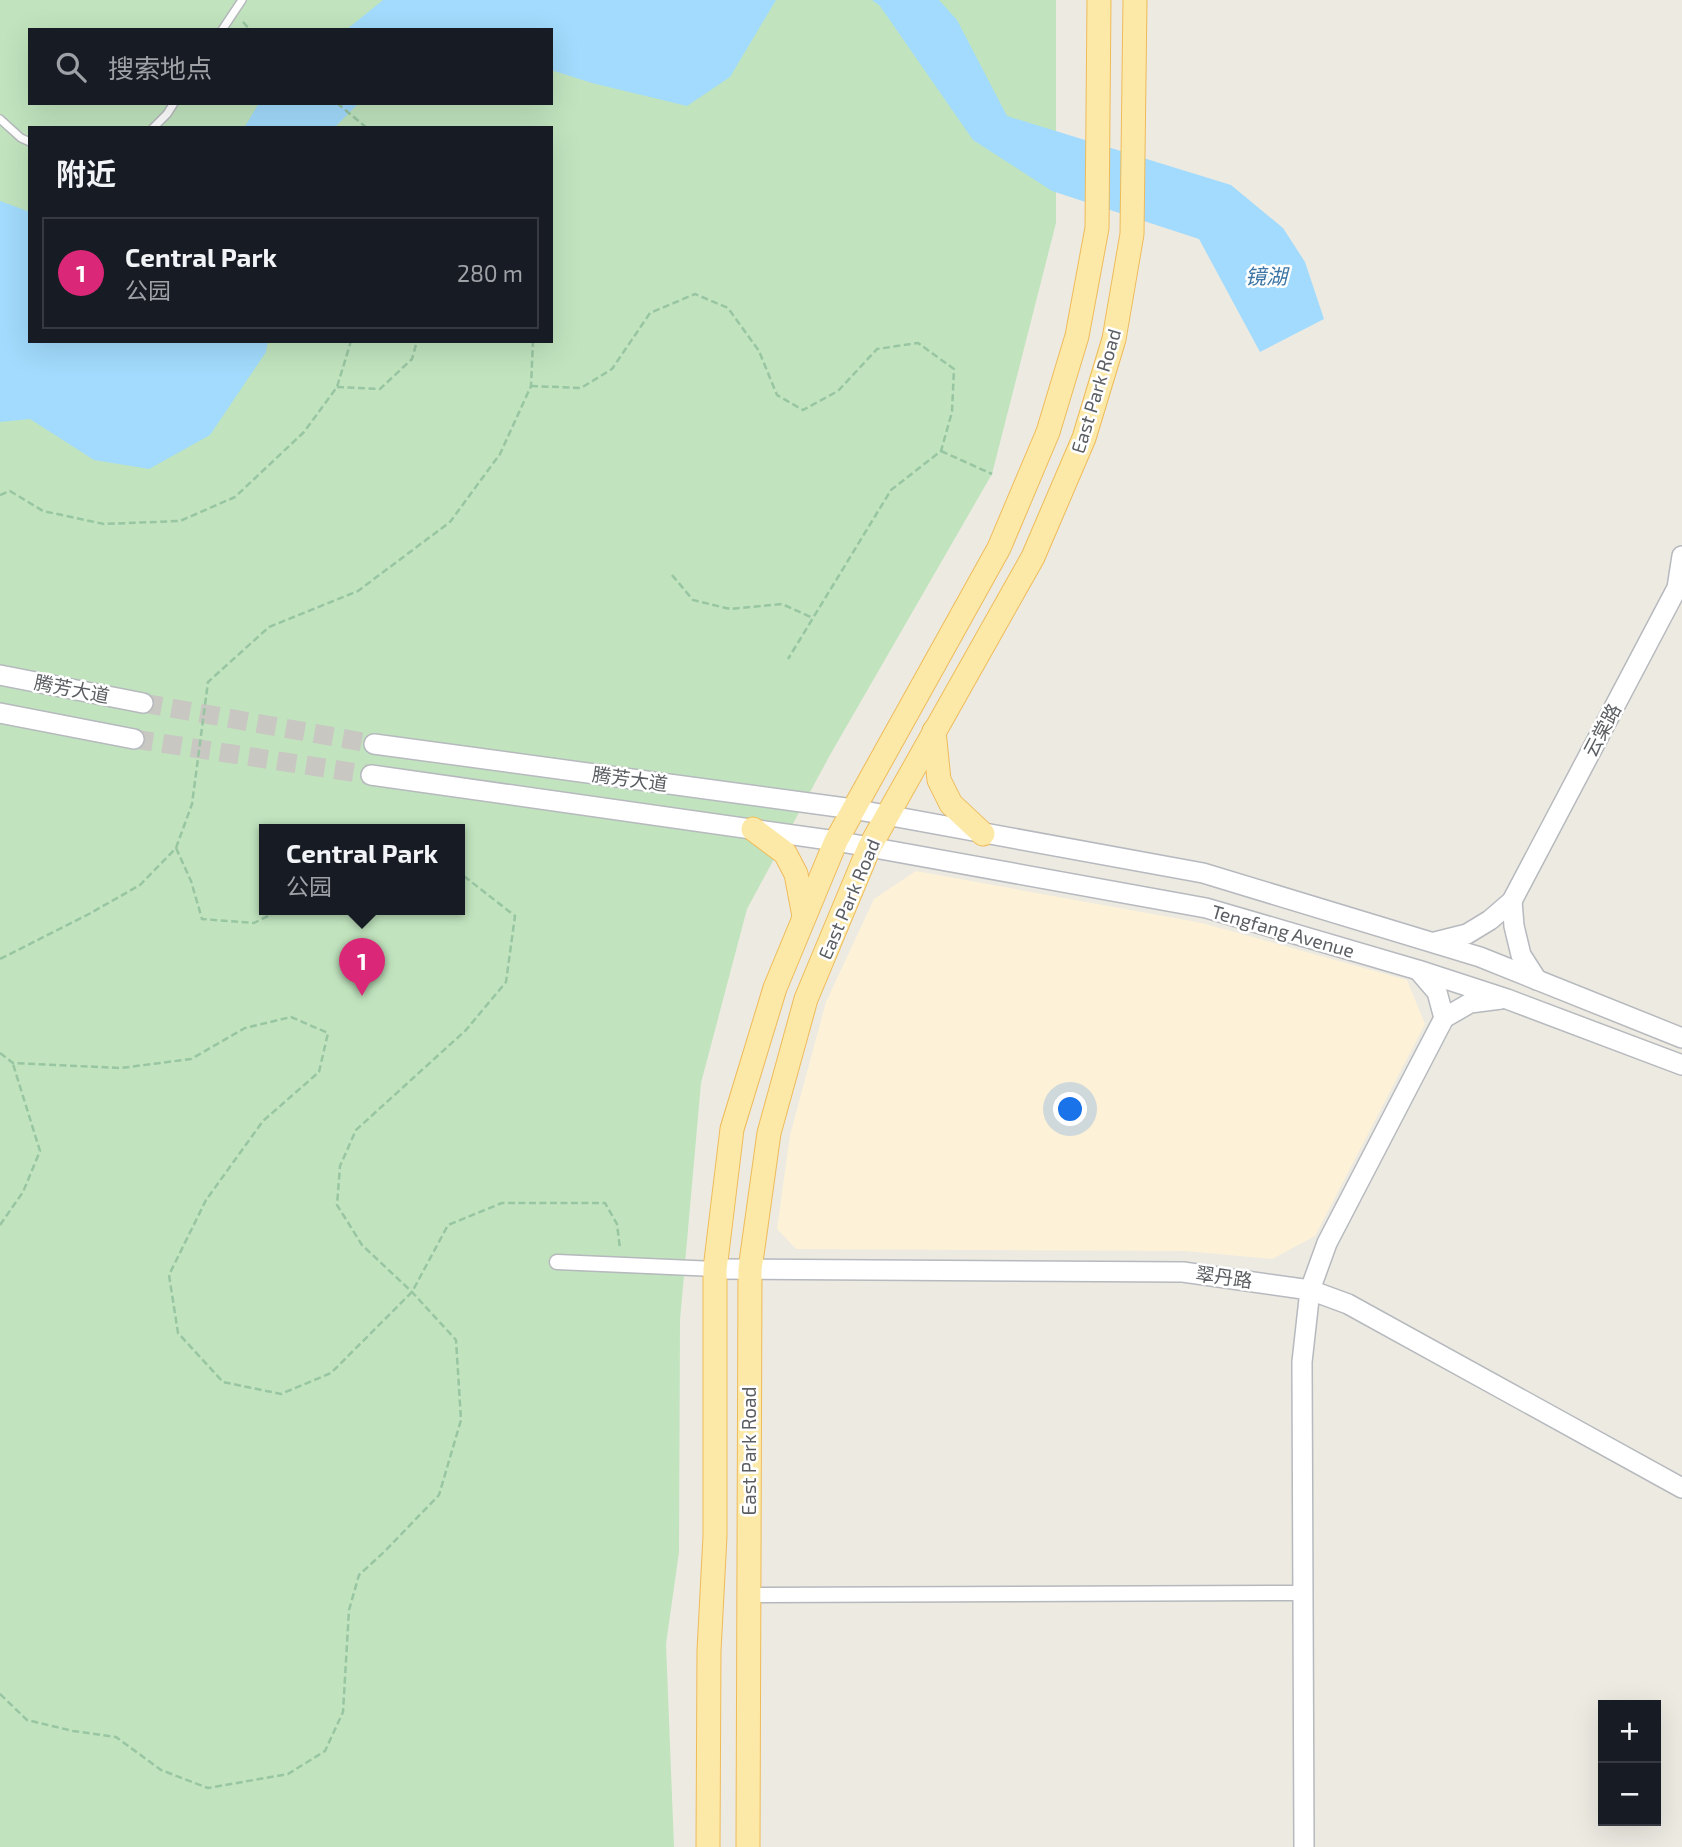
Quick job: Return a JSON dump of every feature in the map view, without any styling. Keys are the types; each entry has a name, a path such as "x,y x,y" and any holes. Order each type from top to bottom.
{"main road":[{"name":"East Park Road","path":"708,1847 709,1651 715,1536 715,1269 732,1129 775,988 835,841 999,548 1048,432 1077,336 1097,228 1099,0"},
{"name":"East Park Road","path":"750,1841 750,1269 769,1133 806,999 869,848 1033,557 1084,438 1114,339 1132,233 1135,0"},
{"name":"云棠路","path":"1512,901 1679,589 1682,556"},
{"name":"腾芳大道","path":"0,675 143,703"},
{"name":"腾芳大道","path":"0,713 134,739"},
{"path":"934,731 939,780 951,804 982,834"},
{"name":"腾芳大道","path":"373,744 853,809 886,816"},
{"name":"腾芳大道","path":"371,775 869,848"},
{"name":"Tengfang Avenue","path":"886,816 1203,873 1480,957 1682,1038"},
{"path":"753,829 785,853 796,874 804,916"},
{"name":"Tengfang Avenue","path":"869,848 1206,908 1507,999 1682,1065"},
{"path":"1434,943 1468,934 1512,901"},
{"path":"1512,901 1514,926 1521,955 1537,980"},
{"path":"1418,970 1437,992 1444,1018"},
{"path":"1304,1847 1303,1362 1310,1290 1327,1243 1444,1018 1470,1003 1507,999"},
{"name":"翠丹路","path":"715,1269 1183,1272 1310,1290 1348,1304 1682,1488"},
{"path":"699,1847 708,1819"}],"street":[{"path":"557,1262 715,1269"},
{"path":"748,1595 1303,1593"}],"lane":[{"path":"223,28 242,0"},
{"path":"155,126 173,105"},
{"path":"0,119 28,141"}],"path":[{"path":"339,105 365,126"},
{"path":"531,386 581,388 612,369 650,313 695,294 728,308 759,351 777,396 803,410 838,391 877,349 918,343 954,369 952,412 941,451 891,489 788,659"},
{"path":"0,495 10,491 43,511 104,524 180,522 235,497 304,432 337,387 350,343"},
{"path":"337,387 380,389 412,359 416,343"},
{"path":"0,958 141,885 176,848 192,804 208,682 269,627 358,591 450,522 500,454 531,386 533,343"},
{"path":"941,451 992,474"},
{"path":"672,575 694,600 730,609 782,604 813,618"},
{"path":"176,848 191,881 202,919 254,923 270,915"},
{"path":"0,1694 27,1720 73,1731 116,1737 161,1770 208,1788 288,1774 325,1751 344,1712 349,1610 359,1574 439,1495 461,1420 456,1340 412,1292 362,1245 337,1205 341,1166 356,1130 466,1030 506,982 515,916 465,877"},
{"path":"0,1053 13,1063 121,1068 191,1059 245,1028 291,1017 328,1033 319,1072 263,1121 206,1200 169,1275 178,1333 223,1382 281,1394 331,1373 412,1292 447,1225 502,1203 605,1203 617,1224 620,1250"},
{"path":"0,1225 23,1192 40,1151 13,1063"}],"shaded area":[{"path":"916,871 1202,923 1407,980 1425,1024 1315,1236 1272,1259 1185,1251 796,1249 777,1229 790,1135 826,1002 874,899"}],"green space":[{"path":"0,0 1056,0 1056,223 992,474 830,755 747,909 701,1083 680,1320 679,1552 666,1644 674,1847 0,1847"}],"water":[{"path":"383,0 776,0 730,77 687,106 553,71 553,28 348,28"},
{"name":"镜湖","path":"872,0 939,0 957,20 1007,116 1231,185 1283,228 1305,262 1324,319 1260,352 1199,239 1052,191 973,140 880,6"},
{"path":"258,105 357,105 336,126 245,126"},
{"path":"0,201 28,211 28,343 268,343 266,352 210,435 149,469 94,460 30,419 0,422"}],"tunnel":[{"path":"143,703 374,744"},
{"path":"134,739 371,775"}],"place":[{"name":"Central Park","path":"362,996"}]}
